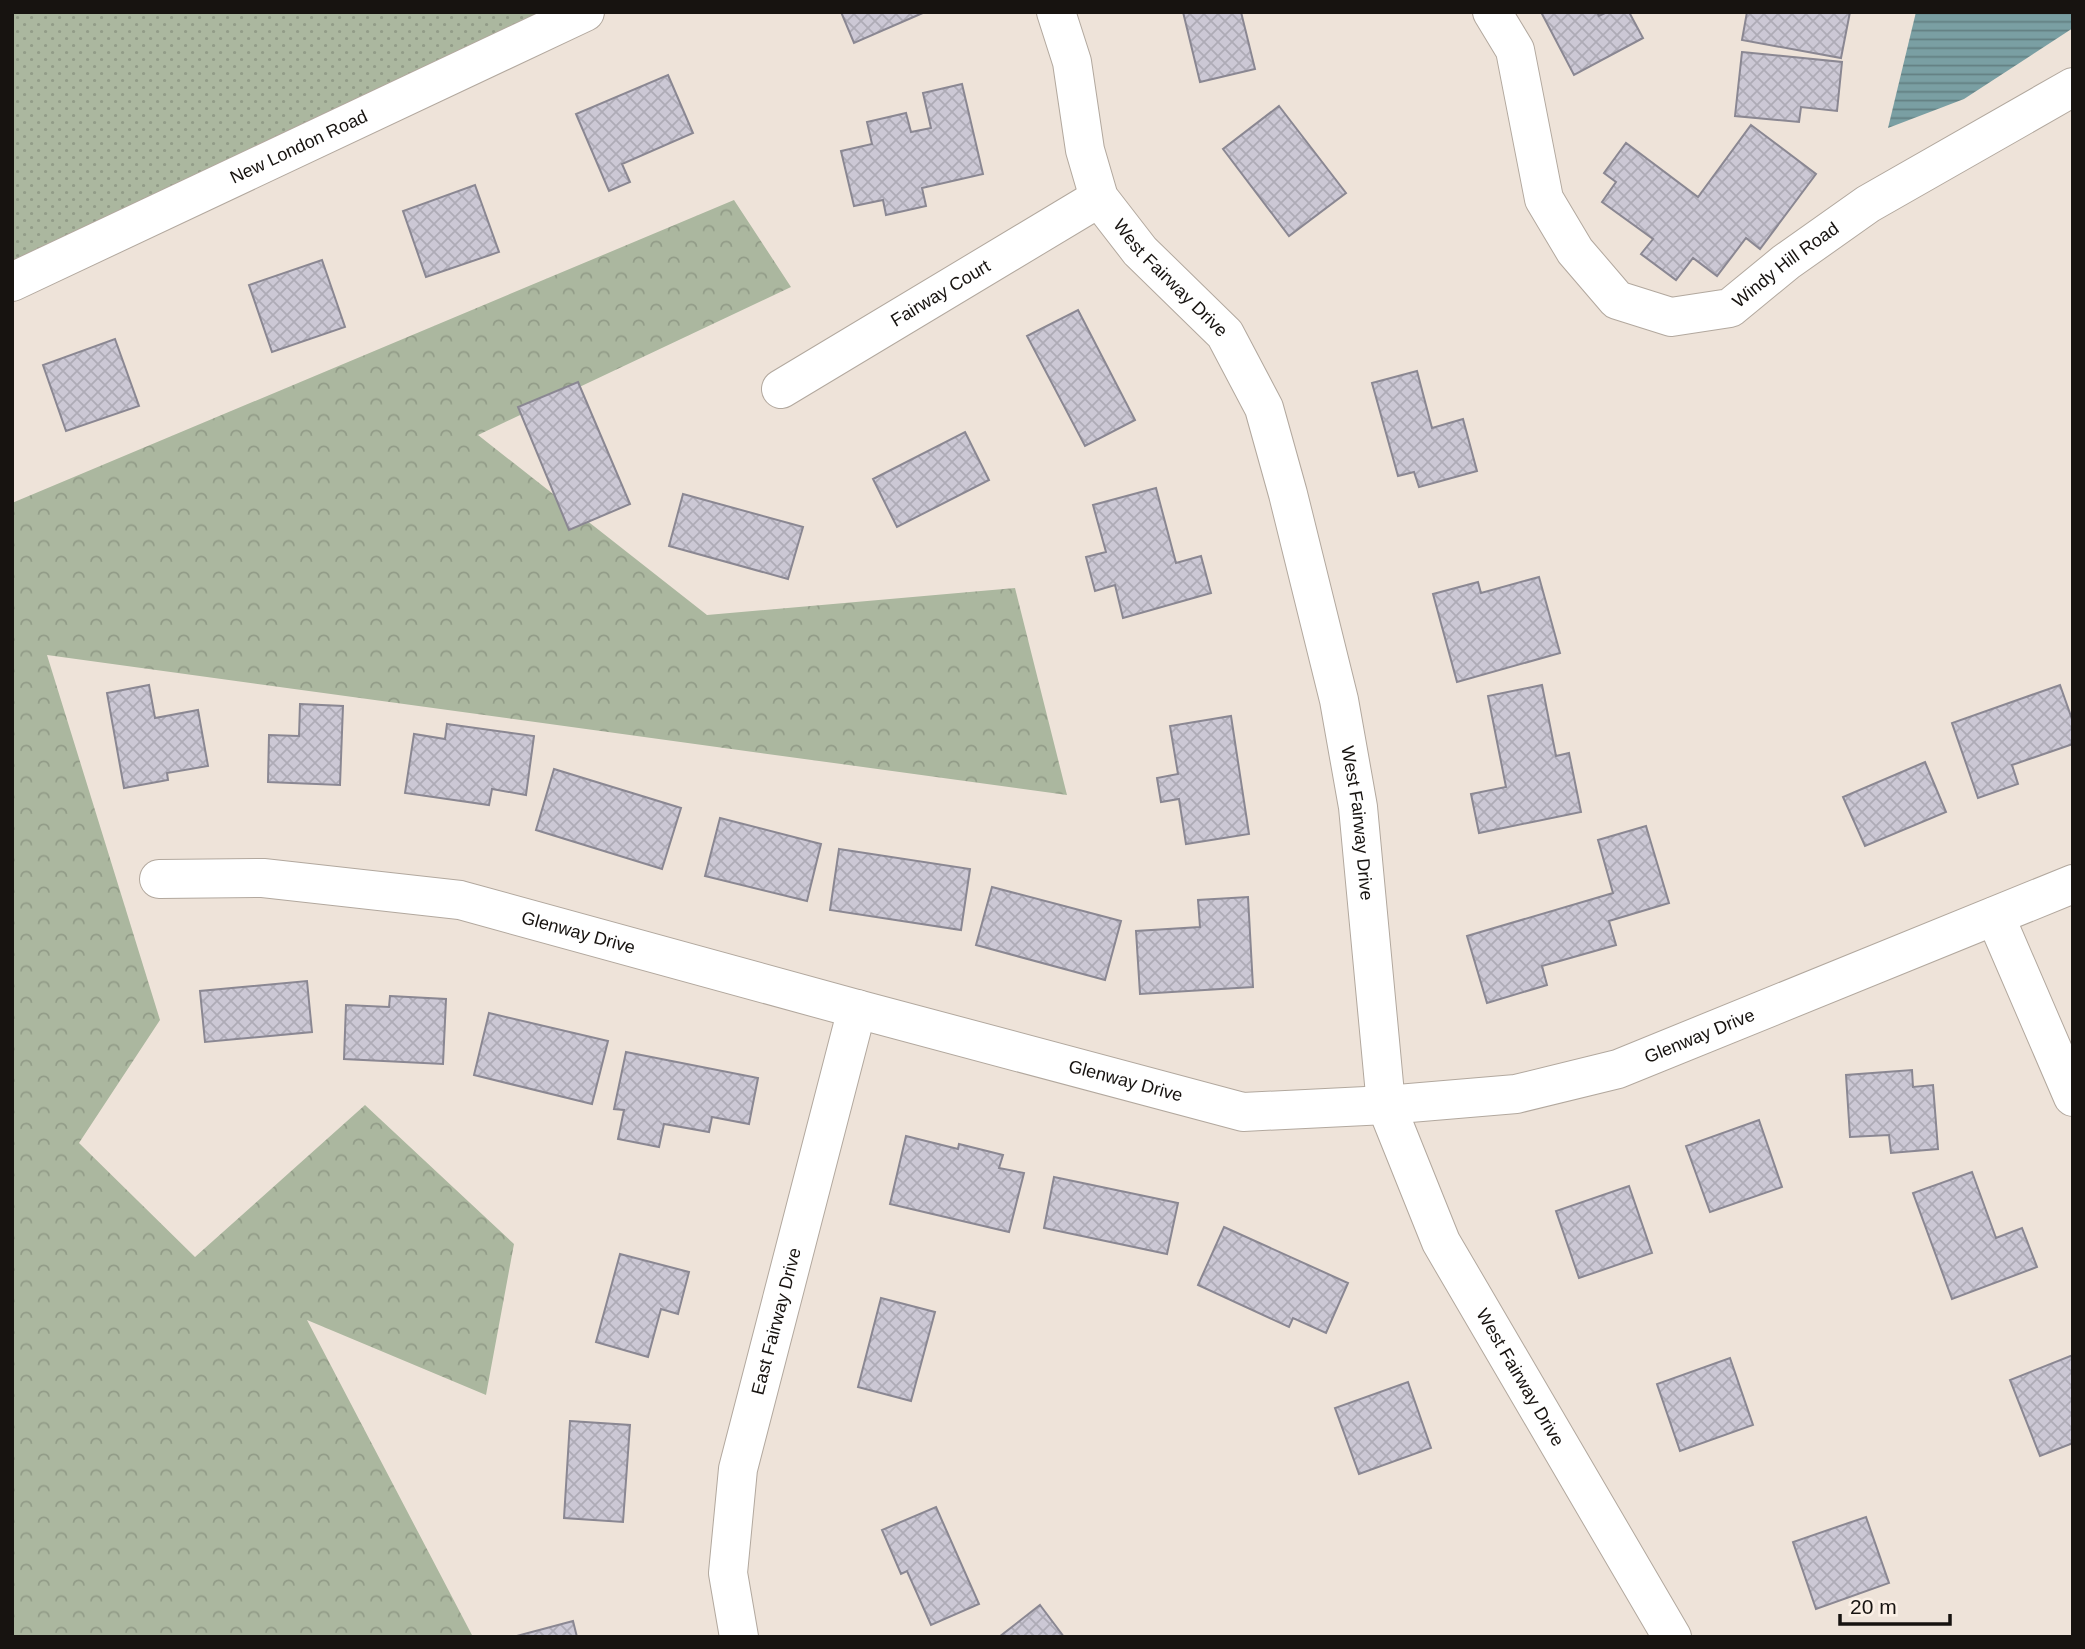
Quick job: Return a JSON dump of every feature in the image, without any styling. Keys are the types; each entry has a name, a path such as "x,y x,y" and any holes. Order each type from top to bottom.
{"street":[{"name":"New London Road","path":"12,282 585,12"},
{"name":"West Fairway Drive","path":"1056,12 1072,62 1085,150 1099,198 1140,251 1225,334 1264,408 1339,700 1349,754 1358,807 1386,1105 1441,1242 1672,1637"},
{"name":"Windy Hill Road","path":"1492,12 1515,50 1544,199 1575,251 1617,300 1671,317 1730,308 1786,262 1868,204 2073,87"},
{"name":"Fairway Court","path":"781,389 1099,198"},
{"name":"Glenway Drive","path":"159,879 263,878 460,900 1243,1112 1386,1105 1516,1094 1618,1069 2073,884"},
{"path":"1995,916 2073,1097"},
{"name":"East Fairway Drive","path":"739,1637 729,1573 738,1469 857,1009"}],"green space":[{"path":"12,12 585,12 12,282"},
{"path":"734,200 791,287 478,435 707,615 1015,588 1067,795 47,655 160,1020 79,1143 195,1257 365,1105 514,1244 486,1395 307,1320 473,1637 12,1637 12,503"}],"water":[{"path":"1916,12 2073,12 2073,28 1964,99 1888,128"}],"building":[{"path":"841,12 925,12 854,43"},
{"path":"1183,12 1241,12 1255,69 1200,82"},
{"path":"1541,12 1597,12 1599,16 1607,12 1629,12 1643,38 1574,75"},
{"path":"1747,12 1850,12 1841,58 1742,40"},
{"path":"1742,52 1842,62 1837,111 1801,107 1799,122 1735,116"},
{"path":"668,75 693,133 622,164 630,182 609,191 576,114"},
{"path":"962,84 983,174 922,188 926,206 886,215 883,200 854,206 841,151 872,144 867,122 906,113 911,132 931,128 923,93"},
{"path":"1279,106 1346,193 1289,236 1223,149"},
{"path":"1751,125 1816,174 1760,249 1746,238 1717,276 1693,258 1676,280 1641,254 1653,239 1602,202 1616,182 1604,173 1626,143 1698,197"},
{"path":"475,185 499,252 426,277 403,211"},
{"path":"322,260 345,327 272,352 249,285"},
{"path":"1078,310 1135,420 1085,446 1027,336"},
{"path":"115,339 139,406 66,431 43,365"},
{"path":"1417,371 1432,428 1463,419 1477,471 1419,487 1414,472 1398,476 1372,383"},
{"path":"578,382 630,504 569,530 518,407"},
{"path":"965,432 989,480 897,527 873,479"},
{"path":"1156,488 1176,563 1201,556 1211,593 1123,618 1115,585 1095,591 1086,557 1106,552 1093,505"},
{"path":"683,494 803,527 788,579 669,546"},
{"path":"1539,577 1560,653 1457,682 1433,594 1478,582 1481,593"},
{"path":"149,685 155,718 198,710 208,766 167,773 168,780 124,788 107,693"},
{"path":"1542,685 1556,756 1569,753 1581,812 1479,833 1471,794 1506,787 1488,696"},
{"path":"2060,685 2073,722 2073,744 2012,765 2018,784 1978,798 1952,723"},
{"path":"300,704 343,706 340,785 268,782 269,735 299,736"},
{"path":"1231,716 1249,834 1186,844 1179,799 1161,802 1157,778 1178,774 1170,726"},
{"path":"447,724 534,736 526,795 492,789 489,805 405,793 414,734 445,739"},
{"path":"1925,762 1946,812 1865,846 1843,797"},
{"path":"554,769 681,808 662,869 536,830"},
{"path":"720,818 821,844 807,901 705,876"},
{"path":"1646,826 1669,903 1609,921 1616,945 1542,966 1547,985 1487,1003 1467,936 1613,893 1598,840"},
{"path":"839,849 970,869 961,930 830,910"},
{"path":"992,887 1121,921 1105,980 976,945"},
{"path":"1248,897 1253,987 1140,994 1136,931 1200,927 1198,900"},
{"path":"307,981 312,1032 205,1042 200,991"},
{"path":"390,996 446,999 443,1064 344,1059 346,1005 389,1007"},
{"path":"489,1013 608,1041 592,1104 474,1075"},
{"path":"626,1052 758,1078 749,1124 712,1117 709,1132 664,1124 659,1147 618,1139 624,1110 614,1109"},
{"path":"1912,1070 1913,1087 1933,1085 1938,1149 1891,1153 1889,1135 1850,1137 1846,1075"},
{"path":"1759,1120 1782,1187 1710,1212 1686,1146"},
{"path":"906,1136 958,1149 959,1144 1003,1155 999,1168 1024,1173 1009,1232 890,1204"},
{"path":"1972,1172 1996,1238 2022,1228 2037,1267 1952,1299 1913,1193"},
{"path":"1054,1177 1178,1203 1167,1254 1044,1228"},
{"path":"1629,1186 1652,1253 1579,1278 1556,1211"},
{"path":"1224,1227 1348,1283 1326,1333 1293,1318 1289,1327 1198,1285"},
{"path":"620,1254 689,1272 678,1314 661,1309 648,1357 596,1342"},
{"path":"881,1298 935,1312 911,1401 858,1387"},
{"path":"2073,1355 2073,1443 2040,1456 2010,1380"},
{"path":"1730,1358 1753,1425 1680,1451 1657,1384"},
{"path":"1408,1382 1431,1448 1359,1474 1335,1408"},
{"path":"570,1421 630,1425 623,1522 564,1518"},
{"path":"936,1507 979,1604 931,1625 907,1571 901,1574 882,1530"},
{"path":"1866,1517 1889,1583 1816,1609 1793,1542"},
{"path":"1040,1605 1064,1637 999,1637"},
{"path":"573,1621 577,1637 513,1637"}]}
